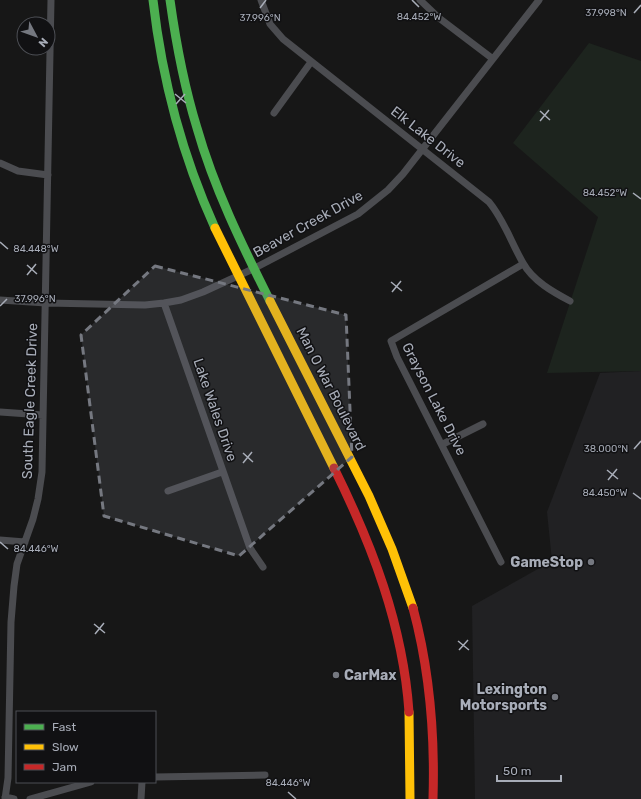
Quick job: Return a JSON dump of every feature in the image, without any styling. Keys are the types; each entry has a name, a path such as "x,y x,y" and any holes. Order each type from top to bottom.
{"main road":[{"path":"153,0 158,37 169,90 186,152 210,217 346,492 376,560 400,646 408,699 411,740 410,799"},
{"name":"Man O War Boulevard","path":"170,0 183,74 197,129 210,170 254,268 371,498 396,554 420,634 429,682 433,727 433,799"}],"street":[{"name":"South Eagle Creek Drive","path":"5,798 8,778 11,625 14,586 17,564 33,520 40,491 46,303 51,0"},
{"name":"Elk Lake Drive","path":"261,0 270,24 277,32 311,62 489,202 503,221 523,264 543,284 570,301"},
{"path":"420,0 439,18 493,59"},
{"name":"Beaver Creek Drive","path":"0,300 46,303 164,303 194,295 239,276 364,210 388,190 539,0"},
{"path":"274,113 311,62"},
{"path":"0,163 18,171 48,176"},
{"name":"Grayson Lake Drive","path":"501,562 397,357 391,340 523,264"},
{"name":"Lake Wales Drive","path":"164,303 222,472 250,548 263,567"},
{"path":"0,412 43,415"},
{"path":"442,444 483,424"},
{"path":"168,491 222,472"},
{"path":"0,540 25,542"},
{"path":"156,777 264,775"},
{"path":"30,799 87,783"},
{"path":"141,799 142,783"},
{"path":"5,798 14,799"}],"highlighted area":[{"path":"155,266 346,315 352,457 239,556 104,516 81,335"}],"shaded area":[{"path":"589,43 641,61 641,371 547,373 598,217 513,143"},
{"path":"641,371 641,799 475,799 472,606 552,561 547,512 600,373"}],"traffic: fast":[{"path":"153,0 162,59 175,116 183,145 215,228"},
{"path":"170,0 184,80 204,150 229,216 270,301"}],"traffic: slow":[{"path":"215,228 334,468"},
{"path":"270,301 369,496 392,549 413,608"},
{"path":"409,712 410,799"}],"traffic: jam":[{"path":"334,468 361,526 384,586 400,648 406,680 409,712"},
{"path":"413,608 424,655 430,703 433,751 433,799"}],"place":[{"name":"GameStop","path":"591,562"},
{"name":"CarMax","path":"336,675"},
{"name":"Lexington Motorsports","path":"555,697"}]}
